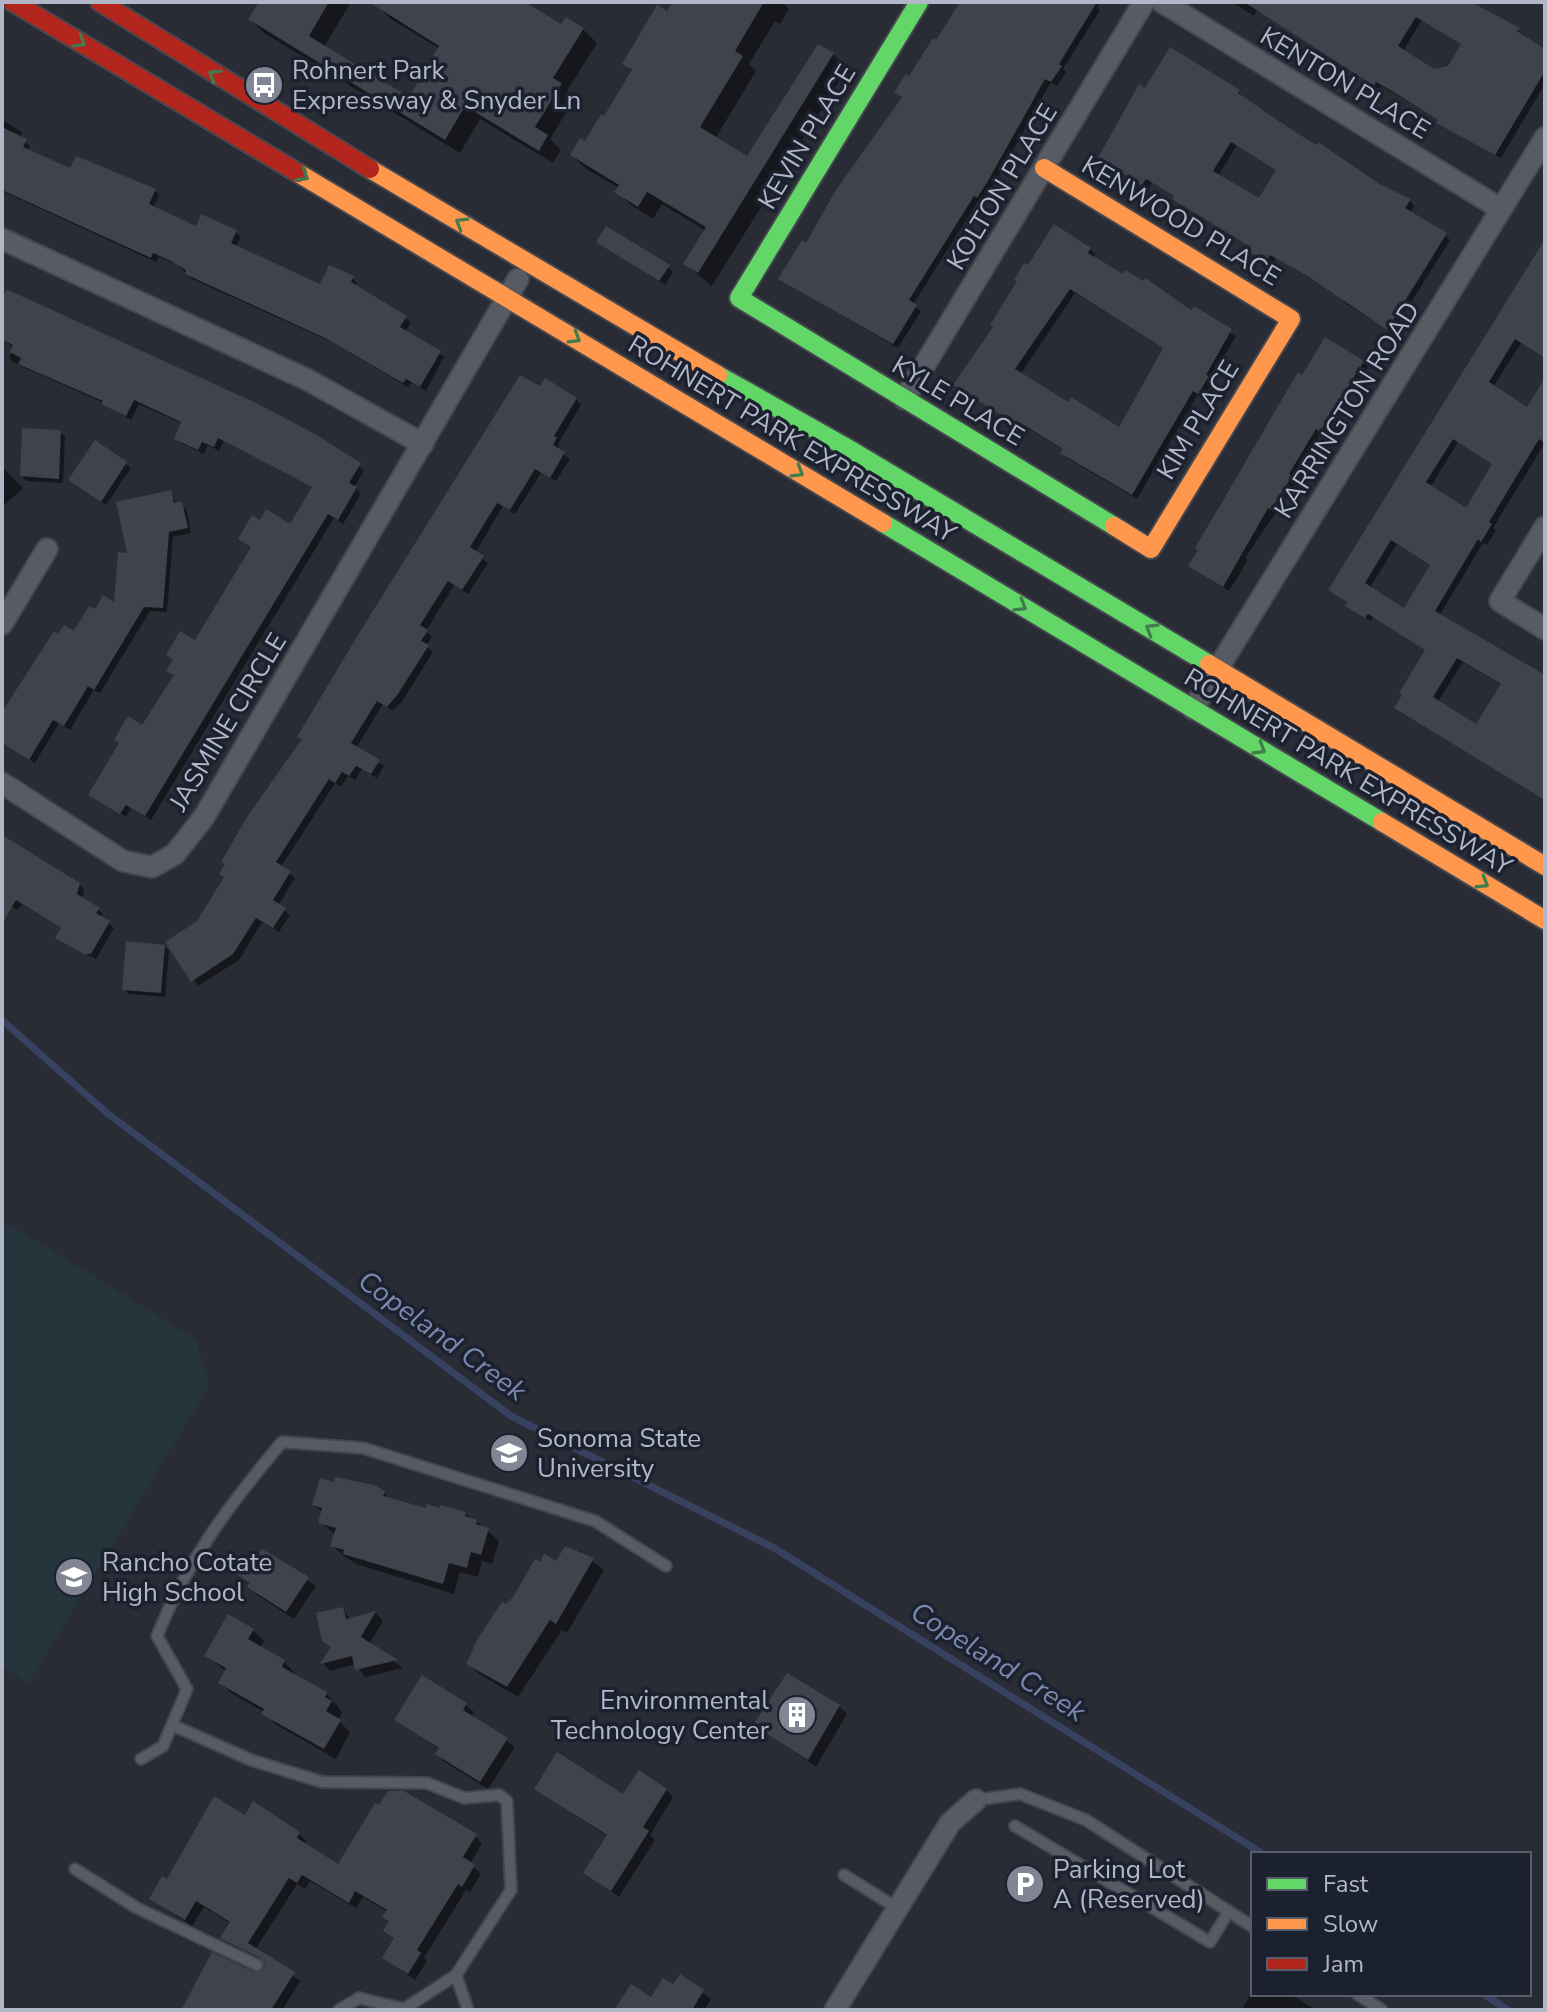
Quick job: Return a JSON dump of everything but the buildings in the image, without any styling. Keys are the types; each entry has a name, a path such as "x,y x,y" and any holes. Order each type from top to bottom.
{"main road":[{"name":"ROHNERT PARK EXPRESSWAY","path":"13,2 1545,920"},
{"name":"ROHNERT PARK EXPRESSWAY","path":"100,2 307,132 1218,669 1545,866"},
{"name":"KEVIN PLACE","path":"739,298 919,2"},
{"name":"KENWOOD PLACE","path":"1044,168 1291,319"},
{"name":"KYLE PLACE","path":"739,298 1151,549"},
{"name":"KIM PLACE","path":"1151,549 1291,319"}],"street":[{"name":"KOLTON PLACE","path":"904,399 1144,2"},
{"name":"KENTON PLACE","path":"1162,2 1501,209"},
{"name":"KARRINGTON ROAD","path":"1193,709 1545,138"},
{"path":"2,239 308,380 423,444"},
{"name":"JASMINE CIRCLE","path":"2,783 123,861 152,867 175,854 204,817 518,279"},
{"path":"1545,527 1500,601 1545,629"},
{"path":"2,624 47,549"},
{"path":"835,2010 950,1823 976,1800"}],"lane":[{"path":"141,1759 163,1746 187,1689 157,1636 175,1590 225,1509 282,1442 363,1448 595,1521 666,1566"},
{"path":"172,1725 251,1760 322,1782 427,1783 464,1798 499,1795 507,1801 511,1890 456,1975 404,2010 359,1998 339,2010"},
{"path":"976,1800 1020,1794 1086,1820 1251,1926"},
{"path":"1015,1826 1210,1942 1229,1911"},
{"path":"75,1869 137,1908 257,1965"},
{"path":"844,1875 897,1908"},
{"path":"456,1975 468,2010"},
{"path":"1360,1996 1382,2010"}],"shaded area":[{"path":"2,1220 196,1339 209,1386 28,1684 2,1666"}],"waterway":[{"name":"Copeland Creek","path":"2,1020 107,1113 511,1416 776,1549 1260,1852"},
{"name":"Copeland Creek","path":"1486,1996 1508,2010"}],"traffic: fast":[{"path":"919,2 739,298 1114,526"},
{"path":"718,375 844,446 1209,664"},
{"path":"883,523 1382,822"}],"traffic: slow":[{"path":"1044,168 1291,319 1151,549 1114,526"},
{"path":"370,169 718,375"},
{"path":"298,173 883,523"},
{"path":"1209,664 1545,866"},
{"path":"1382,822 1545,920"}],"traffic: jam":[{"path":"13,2 298,173"},
{"path":"100,2 370,169"}],"place":[{"name":"Rohnert Park Expressway & Snyder Ln","path":"264,85"},
{"name":"Sonoma State University","path":"509,1453"},
{"name":"Rancho Cotate High School","path":"74,1577"},
{"name":"Environmental Technology Center","path":"797,1715"},
{"name":"Parking Lot A (Reserved)","path":"1025,1884"}]}
